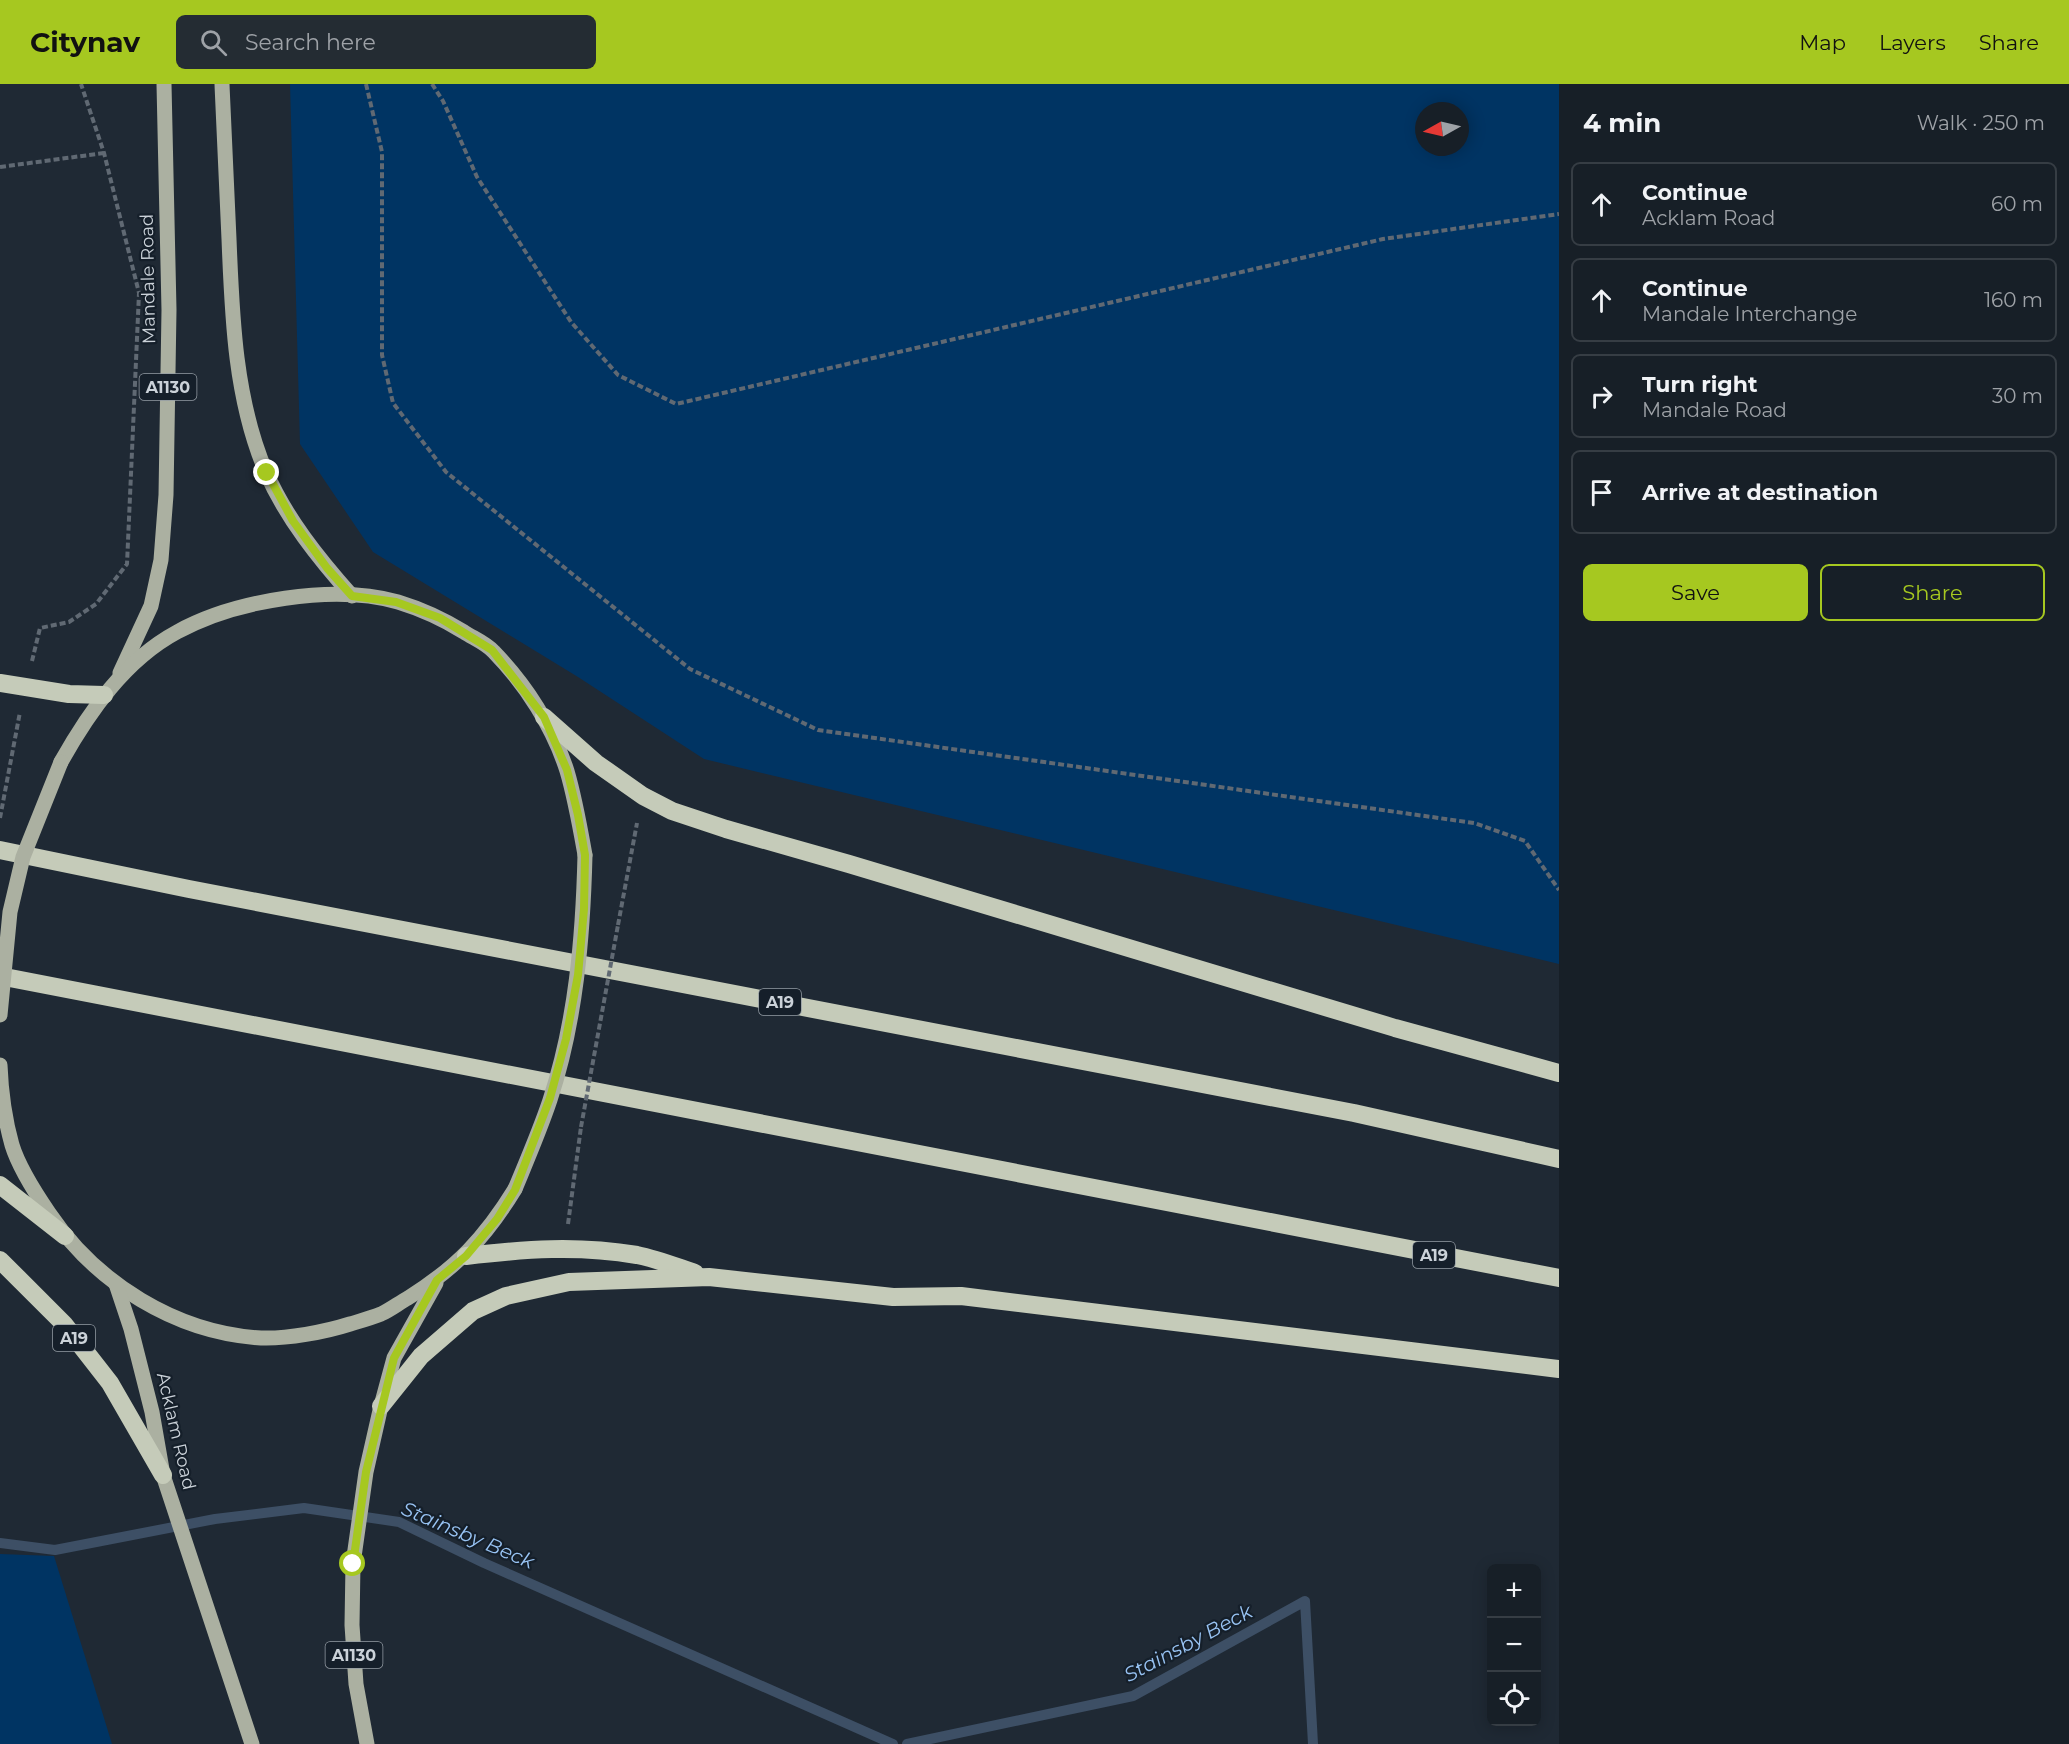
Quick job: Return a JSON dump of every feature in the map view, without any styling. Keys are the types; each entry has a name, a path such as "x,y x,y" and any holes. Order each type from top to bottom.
{"highway":[{"path":"0,683 69,694 110,688"},
{"path":"544,717 596,763 643,796 672,811 1395,1028 1559,1073"},
{"name":"A19","path":"0,850 189,889 1354,1113 1559,1159"},
{"name":"A19","path":"0,976 1559,1278"},
{"path":"0,1185 65,1236"},
{"path":"466,1256 516,1250 564,1248 639,1256 709,1277"},
{"name":"A19","path":"0,1260 64,1324 110,1383 163,1475"},
{"path":"381,1406 421,1356 473,1311 506,1296 569,1282 709,1277 893,1297 961,1296 1559,1369"}],"main road":[{"name":"Mandale Road","path":"110,688 151,606 161,560 166,495 169,310 164,84"},
{"path":"222,84 231,302 238,366 248,421 267,473 293,521 327,568 352,596"},
{"path":"0,1015 10,912 23,857 61,762 78,731 110,688 141,657 176,632 212,616 265,602 314,596 352,596 396,602 440,618 492,650 544,717 567,770 585,855 584,909 578,975 566,1039 550,1098 515,1190 497,1219 466,1256 437,1280 381,1314 326,1331 262,1338 224,1333 168,1316 116,1284 87,1261 65,1236 34,1190 13,1147 0,1081 0,1065"},
{"name":"A1130","path":"367,1744 356,1684 352,1625 353,1564 366,1472 394,1358 437,1280"},
{"name":"Acklam Road","path":"116,1284 131,1329 147,1391 163,1475 252,1744"}],"path":[{"path":"0,818 18,716 27,688 40,628 69,622 96,604 127,564 139,293 104,153 81,84"},
{"path":"366,84 382,152 382,355 393,404 446,472 690,669 818,730 1474,823 1525,841 1559,890"},
{"path":"432,84 443,101 477,177 571,322 618,375 676,404 1383,239 1559,214"},
{"path":"0,167 104,153"},
{"path":"564,1248 581,1127 643,796"}],"shaded area":[{"path":"290,84 1559,84 1559,964 704,759 578,677 373,552 300,444"},
{"path":"0,1554 54,1556 112,1744 0,1744"}],"waterway":[{"name":"Stainsby Beck","path":"0,1543 55,1550 215,1519 304,1508 399,1522 484,1563 893,1744"},
{"name":"Stainsby Beck","path":"907,1744 1133,1696 1305,1601 1313,1744"}],"route":[{"path":"267,473 293,521 327,568 352,596 396,602 440,618 492,650 517,679 544,717 567,770 585,855 584,909 578,975 566,1039 550,1098 515,1190 497,1219 466,1256 437,1280 394,1358 366,1472 353,1564"}]}
